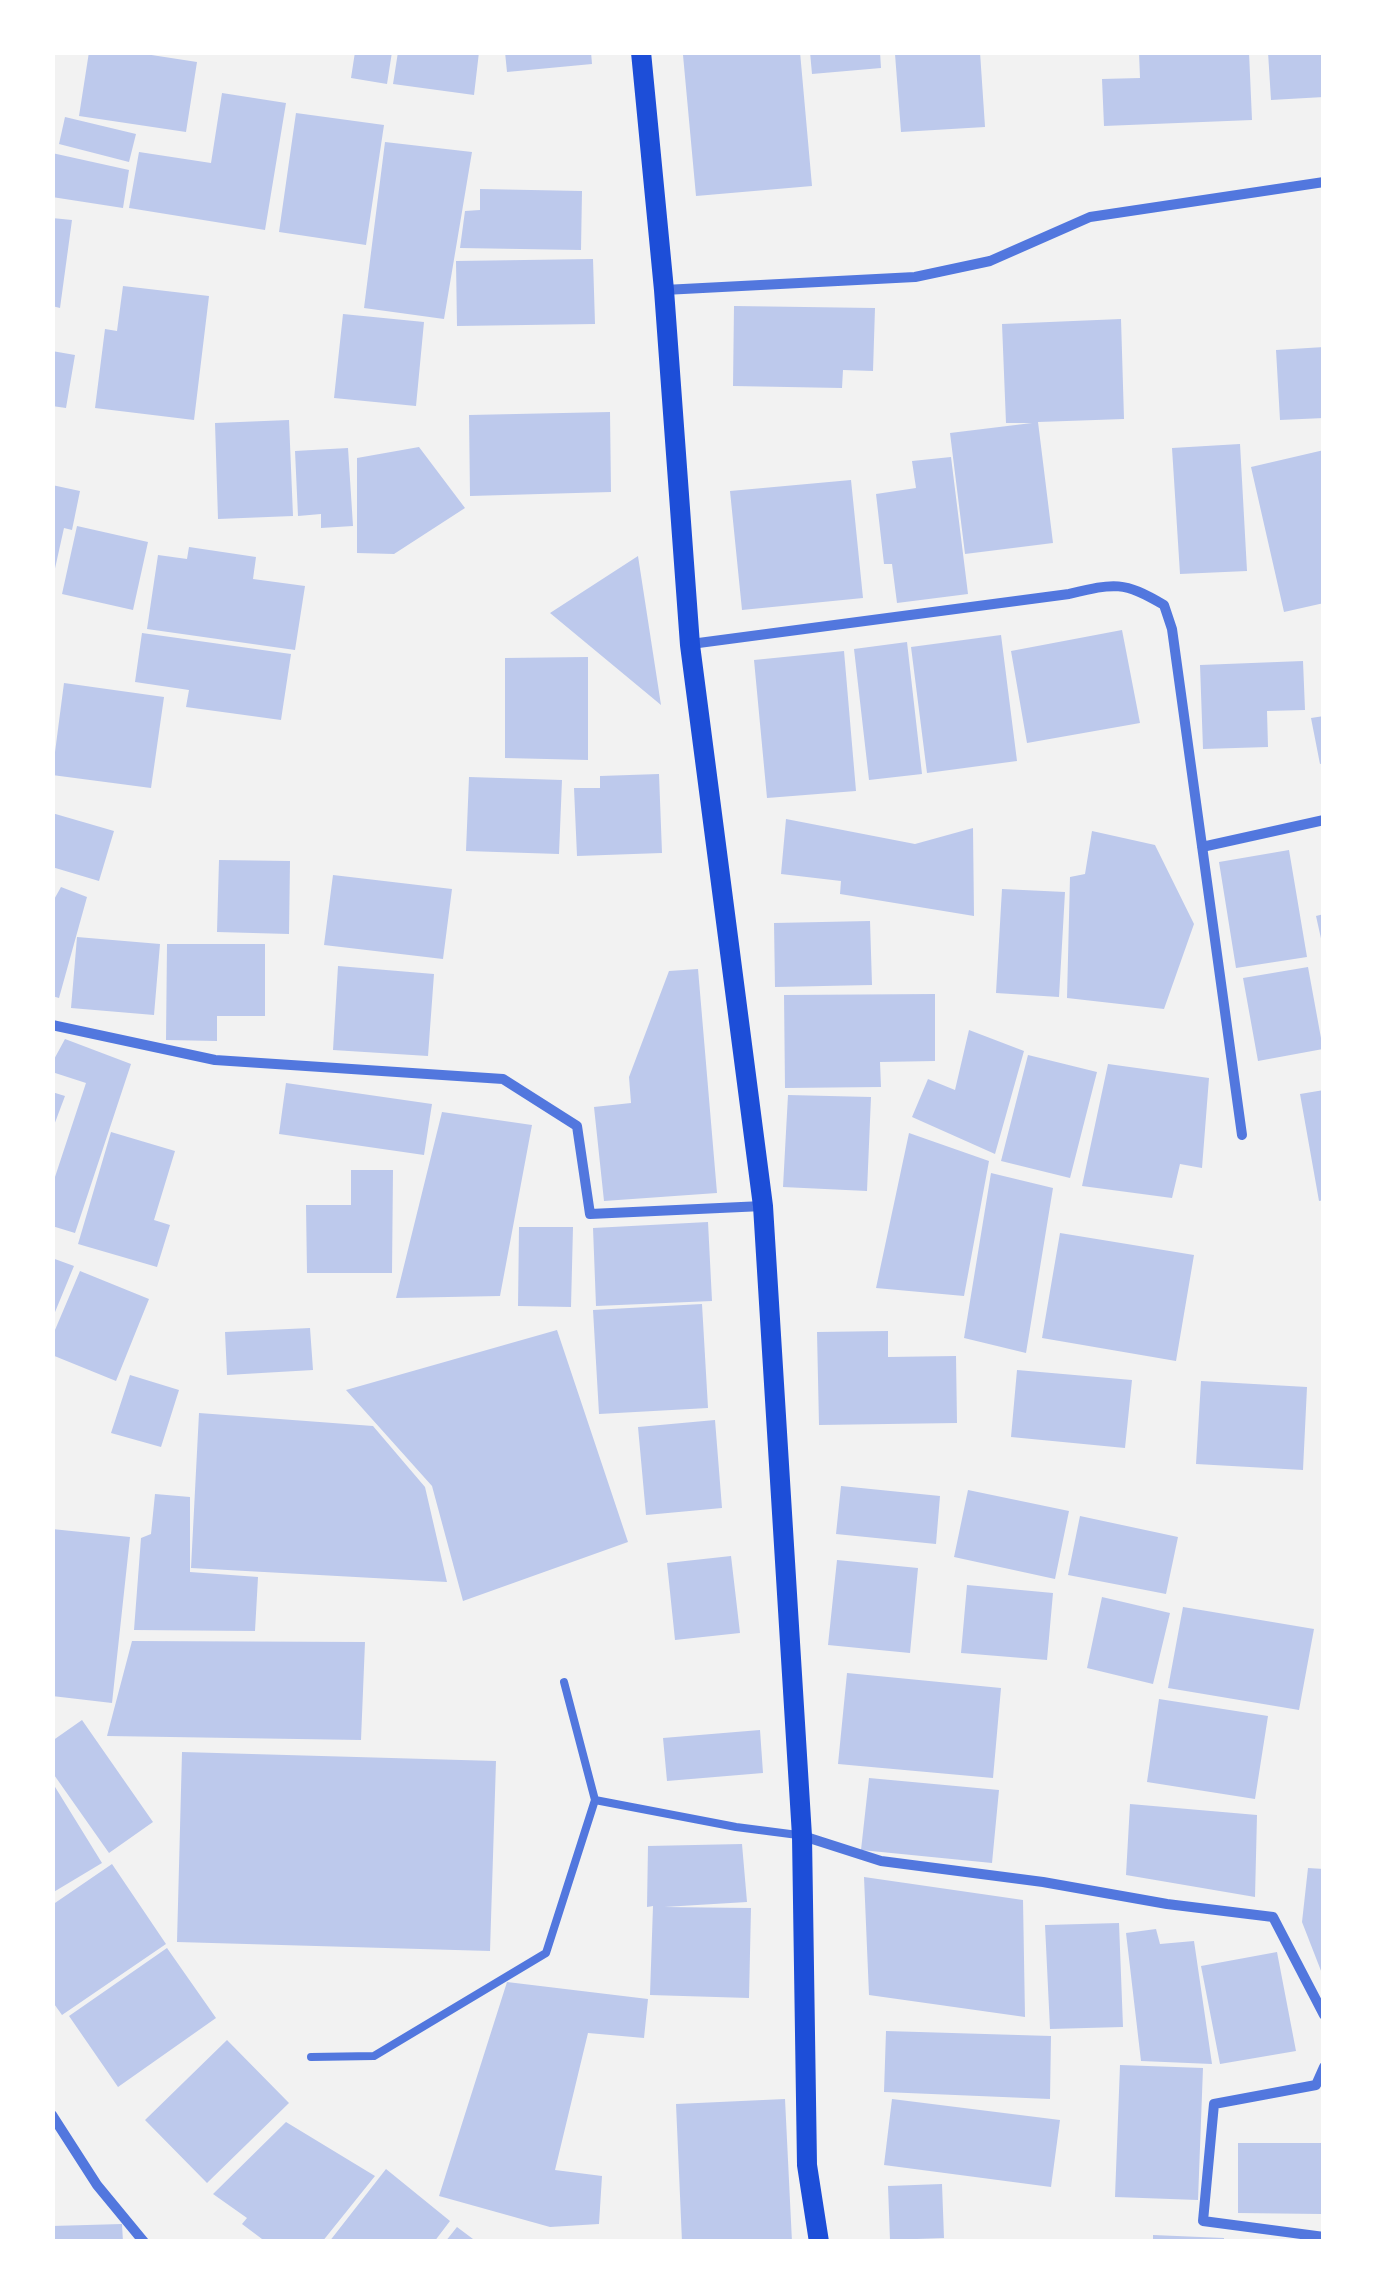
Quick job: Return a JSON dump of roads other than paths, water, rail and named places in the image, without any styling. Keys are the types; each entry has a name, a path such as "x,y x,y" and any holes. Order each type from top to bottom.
{"main road":[{"path":"640,52 664,290 690,645 763,1206 802,1836 807,2164 819,2242"}],"street":[{"path":"664,290 916,277 990,261 1090,218 1324,182"},
{"path":"690,645 1070,594 1114,583 1164,605 1172,629 1242,1135"},
{"path":"1202,847 1324,820"},
{"path":"52,1025 215,1060 504,1078 578,1126 590,1214 763,1206"},
{"path":"802,1836 881,1862 1273,1917 1324,2015"},
{"path":"1324,2067 1316,2085 1214,2104 1204,2221 1324,2238"},
{"path":"52,2115 97,2185 144,2242"}],"lane":[{"path":"311,2057 374,2056 546,1954 595,1800 564,1682"},
{"path":"595,1800 736,1828 802,1836"}]}
